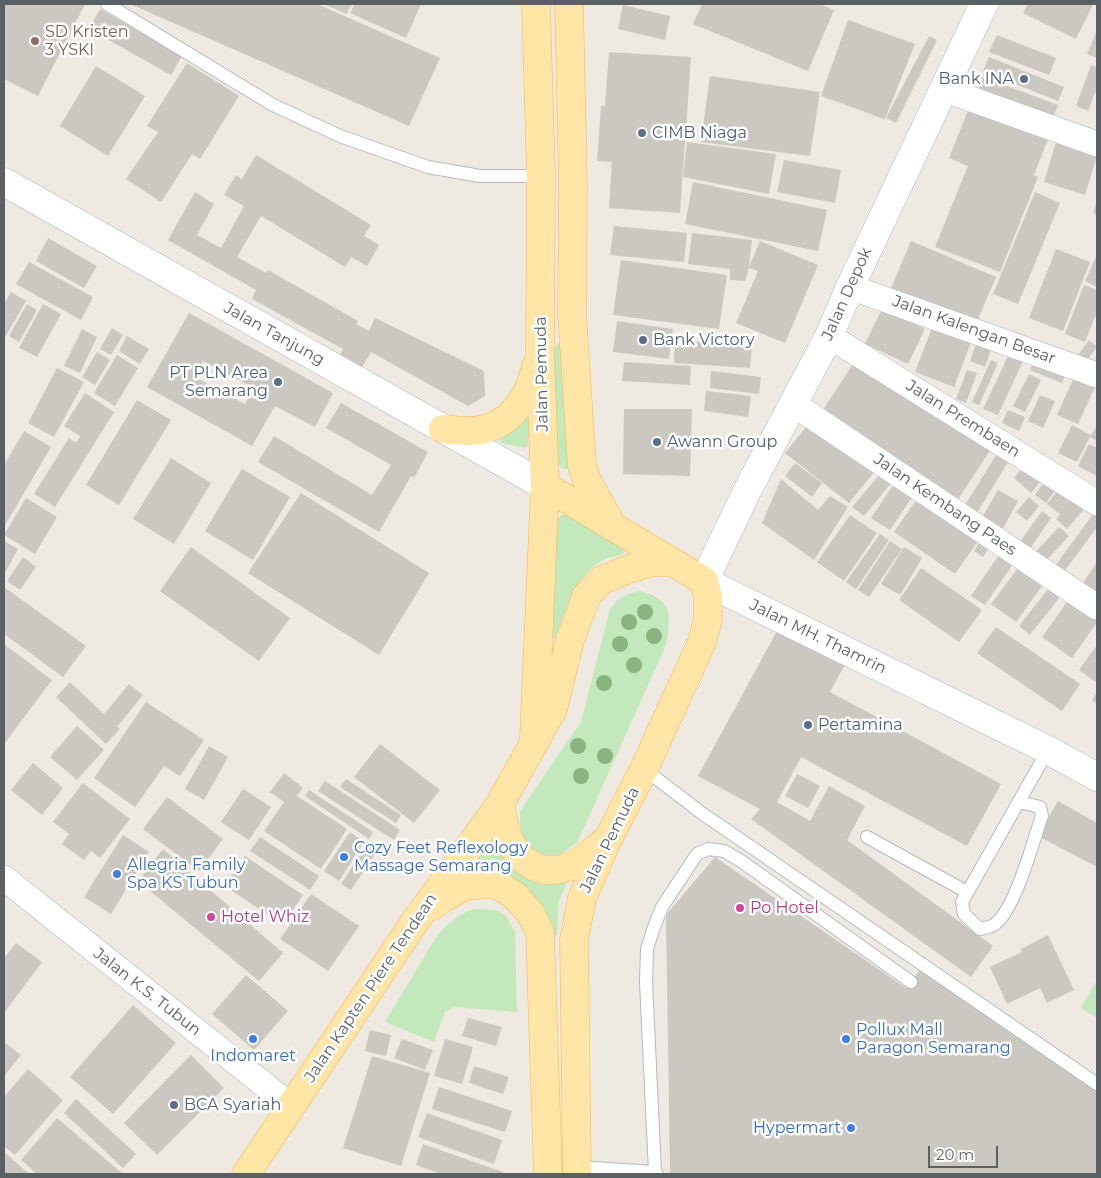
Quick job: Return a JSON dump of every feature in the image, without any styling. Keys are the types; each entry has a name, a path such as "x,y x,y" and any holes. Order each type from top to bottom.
{"main road":[{"name":"Jalan Pemuda","path":"534,744 545,486 540,352 540,176 536,4"},
{"name":"Jalan Pemuda","path":"569,4 573,184 572,315 582,465 596,500 612,526"},
{"name":"Jalan Depok","path":"704,581 747,491 829,336 850,287 984,4"},
{"name":"Jalan Tanjung","path":"4,182 545,486"},
{"path":"443,429 471,431 490,428 510,417 522,401 532,381 540,352"},
{"name":"Jalan MH. Thamrin","path":"545,486 704,581 1096,772"},
{"name":"Jalan Pemuda","path":"500,804 553,709 570,640 587,595 602,580 629,569 653,562 672,562"},
{"name":"Jalan Pemuda","path":"577,1171 574,940 582,898 607,841 644,769 702,642 708,620 708,596 704,581"},
{"path":"500,804 508,836 516,852 526,864 546,871 572,866 607,841"},
{"name":"Jalan Kapten Piere Tendean","path":"246,1174 412,926 500,804"},
{"path":"412,926 440,900 465,886 495,883 515,896 531,914 540,933 548,1174"}],"street":[{"path":"943,89 1097,144"},
{"name":"Jalan Kalengan Besar","path":"850,287 1097,375"},
{"name":"Jalan Prembaen","path":"829,336 1097,503"},
{"name":"Jalan Kembang Paes","path":"792,403 1097,607"},
{"name":"Jalan K.S. Tubun","path":"4,878 291,1106"}],"lane":[{"path":"107,4 273,105 340,136 428,167 480,176 540,176"},
{"path":"1019,802 1040,808 1042,816 1013,898 996,923 987,928 980,929 964,914 962,902 1048,750"},
{"path":"644,769 704,814 1097,1084"},
{"path":"867,837 967,892"},
{"path":"577,1171 656,1173 646,982 647,949 662,907 697,854 708,849 724,852 741,861 911,982"}],"green space":[{"path":"558,343 561,344 571,469 562,468 555,461 554,349"},
{"path":"529,414 528,445 525,448 502,443 498,438"},
{"path":"561,515 568,515 622,547 624,553 601,561 585,576 572,596 556,639 550,639 558,518"},
{"path":"639,591 659,599 668,610 669,625 666,645 577,843 561,854 540,855 528,846 520,833 520,811 581,722 610,609 623,597"},
{"path":"497,831 569,877 559,901 557,934 555,937 550,936 543,907 529,889 520,882 508,876 465,873"},
{"path":"473,909 496,910 506,916 515,932 517,1012 454,1007 445,1012 434,1042 385,1022 435,939 446,926 460,915"},
{"path":"1097,980 1097,1018 1081,1008"}],"building":[{"name":"SD Kristen 3 YSKI","path":"4,4 85,4 38,96 4,79"},
{"path":"130,4 317,4 440,58 409,126"},
{"path":"324,4 351,4 347,14"},
{"path":"355,4 421,4 406,38 350,13"},
{"path":"702,4 819,4 834,10 808,71 693,24"},
{"path":"1028,4 1093,4 1076,39 1023,13"},
{"path":"623,5 670,16 665,40 618,29"},
{"path":"100,9 182,56 171,75 89,29"},
{"path":"848,20 915,44 884,121 884,119 821,96"},
{"path":"1097,30 1097,58 1087,54"},
{"path":"997,35 1056,58 1049,75 989,52"},
{"path":"929,36 937,40 896,123 886,118"},
{"name":"CIMB Niaga","path":"609,52 691,57 680,213 609,208 612,162 597,161 601,106 605,106"},
{"name":"Bank INA","path":"989,57 1064,87 1058,101 983,71"},
{"path":"187,63 239,96 200,159 192,154 161,202 126,179 158,132 147,126"},
{"path":"1091,65 1097,67 1097,88 1088,111 1076,106"},
{"path":"96,66 145,96 108,156 60,126"},
{"path":"710,76 820,92 810,156 701,142"},
{"path":"983,77 1058,105 1051,123 976,95"},
{"path":"969,108 1048,139 1034,175 1038,177 1000,272 935,247 968,166 949,158"},
{"path":"687,142 776,154 769,194 683,177"},
{"path":"1056,142 1097,156 1085,195 1044,182"},
{"path":"256,155 371,225 364,236 379,245 367,266 351,257 345,267 261,216 237,257 266,273 268,270 358,321 356,324 369,331 375,318 484,371 485,396 468,406 371,352 362,367 340,355 343,349 252,299 256,290 168,240 195,192 214,204 197,235 221,248 244,206 224,195 236,175 242,179"},
{"path":"784,160 841,170 835,203 777,192"},
{"path":"693,182 827,210 818,251 685,224"},
{"path":"1035,192 1060,203 1018,304 993,294"},
{"path":"1097,201 1097,215 1093,213"},
{"path":"614,226 687,233 684,262 610,255"},
{"path":"692,233 752,240 749,267 760,241 818,265 785,343 736,323 758,271 749,268 745,281 730,280 730,269 688,264"},
{"path":"48,238 97,266 84,288 36,261"},
{"path":"911,241 996,277 976,324 891,288"},
{"path":"1056,249 1090,262 1063,331 1029,318"},
{"path":"1097,255 1097,287 1085,281"},
{"path":"621,260 727,275 719,329 613,315"},
{"path":"29,262 93,297 81,320 16,284"},
{"path":"1084,285 1097,290 1097,312 1085,342 1065,334"},
{"path":"11,292 26,301 4,339 4,304"},
{"path":"27,304 37,310 19,342 9,336"},
{"path":"43,304 61,314 37,357 19,348"},
{"path":"882,309 925,329 908,364 865,344"},
{"name":"PT PLN Area Semarang","path":"189,313 333,393 315,427 275,406 252,446 147,387","holes":["203,361 254,388 245,404 195,377"]},
{"name":"Bank Victory","path":"617,321 673,329 669,359 613,352"},
{"path":"112,328 123,335 111,355 100,349"},
{"path":"932,328 971,342 954,387 915,372"},
{"path":"82,329 97,337 80,373 64,366"},
{"path":"127,336 149,349 140,364 119,351"},
{"path":"675,340 752,346 750,368 674,363"},
{"path":"1089,340 1097,347 1087,360 1079,354"},
{"path":"976,344 991,350 985,367 970,361"},
{"path":"97,352 110,360 95,385 82,377"},
{"path":"1009,354 1023,361 998,415 983,409"},
{"path":"117,355 138,368 115,406 94,393"},
{"path":"1034,359 1066,373 1062,383 1030,370"},
{"path":"991,360 998,363 979,405 972,402"},
{"path":"855,361 991,449 955,504 819,416"},
{"path":"624,362 691,366 690,385 622,381"},
{"path":"57,368 84,382 54,437 28,423"},
{"path":"967,370 977,373 966,403 956,399"},
{"path":"711,371 761,377 759,394 710,388"},
{"path":"1029,374 1041,380 1025,412 1013,406"},
{"path":"1075,375 1096,385 1078,424 1057,415"},
{"path":"706,391 751,396 748,417 704,411"},
{"path":"85,393 114,412 55,507 34,494 69,438 76,443 80,436 64,426"},
{"path":"1040,395 1055,401 1043,428 1028,421"},
{"path":"137,400 171,420 119,505 86,485"},
{"path":"341,403 428,452 414,478 411,476 379,532 258,462 274,436 372,495 391,465 326,428"},
{"name":"Awann Group","path":"624,409 692,409 690,476 623,474"},
{"path":"1008,410 1025,417 1019,431 1002,423"},
{"path":"811,421 875,471 849,503 785,453"},
{"path":"1072,425 1091,435 1097,425 1097,441 1090,437 1077,462 1058,453"},
{"path":"24,431 51,447 4,527 4,465"},
{"path":"1089,444 1097,448 1097,476 1078,466"},
{"path":"996,455 1008,462 974,518 962,510"},
{"path":"171,458 211,483 174,544 133,519"},
{"path":"1027,462 1044,477 1031,493 1014,478"},
{"path":"795,463 822,483 812,497 785,476"},
{"path":"242,469 290,497 253,560 205,531"},
{"path":"881,473 892,482 864,516 852,507"},
{"path":"781,479 818,510 830,496 848,507 814,560 762,523"},
{"path":"1045,481 1056,489 1046,503 1035,495"},
{"path":"894,484 913,496 890,530 871,518"},
{"path":"998,490 1018,501 1001,532 980,521"},
{"path":"1057,491 1071,502 1074,498 1085,508 1067,529 1056,519 1060,514 1047,504"},
{"path":"301,493 429,573 379,655 248,573"},
{"path":"1029,497 1039,506 1027,521 1016,512"},
{"path":"26,498 57,517 35,554 4,535"},
{"path":"917,499 978,541 955,574 894,532"},
{"path":"1042,511 1051,518 1025,556 1015,549"},
{"path":"1094,513 1097,516 1097,527 1061,576 1052,570"},
{"path":"850,515 877,533 844,581 817,562"},
{"path":"1059,527 1069,536 1040,567 1030,558"},
{"path":"880,534 889,540 856,589 846,582"},
{"path":"981,540 990,546 983,557 974,551"},
{"path":"4,541 18,549 4,575"},
{"path":"890,541 902,549 869,597 858,590"},
{"path":"191,547 290,618 259,661 160,591"},
{"path":"904,547 922,558 900,595 881,584"},
{"path":"999,555 1013,564 985,605 971,596"},
{"path":"23,557 36,567 20,590 7,581"},
{"path":"1097,561 1097,591 1096,593 1082,585"},
{"path":"921,568 982,610 959,642 899,600"},
{"path":"1018,568 1042,586 1016,622 991,604"},
{"path":"4,587 86,646 63,677 4,634"},
{"path":"1049,588 1060,597 1030,635 1019,626"},
{"path":"1072,595 1097,613 1097,622 1072,658 1042,637"},
{"path":"996,627 1080,684 1062,711 977,653"},
{"name":"Pertamina","path":"777,631 844,666 830,692 1001,784 967,846 801,757 777,802 810,821 829,786 865,806 847,840 993,946 971,977 751,819 760,809 698,776"},
{"path":"4,644 52,680 4,744"},
{"path":"1097,645 1097,679 1096,682 1079,670"},
{"path":"70,682 104,714 129,684 143,695 117,727 120,729 106,744 56,697"},
{"path":"1097,692 1097,704 1092,700"},
{"path":"146,702 204,740 180,776 164,766 135,807 94,778"},
{"path":"77,726 104,750 77,780 50,757"},
{"path":"380,744 440,790 414,823 354,777"},
{"path":"209,746 228,757 204,800 185,789"},
{"path":"33,763 63,788 42,815 11,790"},
{"path":"284,773 303,788 297,796 347,829 321,869 264,831 284,802 270,792"},
{"path":"797,774 820,786 808,808 785,796"},
{"path":"346,779 401,815 396,823 340,787"},
{"path":"325,781 400,830 394,840 318,791"},
{"path":"83,783 130,819 100,858 91,851 84,860 62,844 69,834 53,822"},
{"path":"243,789 271,807 249,840 221,822"},
{"path":"309,790 373,832 369,839 305,796"},
{"path":"167,797 223,839 199,871 143,829"},
{"path":"1058,801 1097,823 1097,867 1038,836"},
{"name":"Cozy Feet Reflexology Massage Semarang","path":"350,832 364,842 339,881 324,871"},
{"name":"Allegria Family Spa KS Tubun","path":"123,835 149,852 111,914 84,897"},
{"path":"260,837 319,876 310,890 250,851"},
{"path":"367,844 377,851 351,890 341,884"},
{"name":"Hotel Whiz","path":"163,849 283,953 259,981 138,881"},
{"path":"245,856 303,895 283,925 225,886"},
{"name":"Pollux Mall Paragon Semarang","path":"715,857 906,988 921,969 1097,1090 1097,1174 670,1174 666,915"},
{"path":"311,894 359,926 328,971 280,939"},
{"path":"1048,935 1074,990 1047,1003 1040,988 1007,1004 990,967 1022,952 1021,949"},
{"path":"16,943 42,962 4,1013 4,958"},
{"path":"246,975 288,1011 254,1050 212,1014"},
{"path":"133,1005 176,1043 113,1114 70,1077"},
{"path":"468,1018 502,1027 496,1046 462,1036"},
{"path":"370,1030 391,1035 386,1056 365,1051"},
{"path":"402,1039 433,1050 425,1070 394,1058"},
{"path":"445,1039 473,1047 462,1084 434,1076"},
{"path":"4,1042 21,1055 4,1076"},
{"name":"BCA Syariah","path":"191,1055 224,1088 157,1155 124,1123"},
{"path":"372,1056 430,1073 401,1166 343,1148"},
{"path":"474,1066 509,1077 503,1094 469,1083"},
{"path":"28,1069 63,1100 15,1155 4,1146 4,1097"},
{"path":"439,1087 512,1111 505,1132 432,1109"},
{"path":"76,1099 136,1154 123,1168 64,1113"},
{"path":"427,1113 502,1140 494,1164 418,1137"},
{"path":"57,1118 123,1174 37,1174 21,1160"},
{"path":"423,1144 503,1172 502,1174 441,1174 416,1165"},
{"path":"4,1152 29,1174 4,1174"}],"place":[{"name":"SD Kristen 3 YSKI","path":"35,41"},
{"name":"Bank INA","path":"1024,79"},
{"name":"CIMB Niaga","path":"642,133"},
{"name":"Bank Victory","path":"643,340"},
{"name":"PT PLN Area Semarang","path":"278,382"},
{"name":"Awann Group","path":"657,442"},
{"name":"Pertamina","path":"808,725"},
{"name":"Cozy Feet Reflexology Massage Semarang","path":"344,857"},
{"name":"Allegria Family Spa KS Tubun","path":"117,874"},
{"name":"Po Hotel","path":"740,908"},
{"name":"Hotel Whiz","path":"211,917"},
{"name":"Indomaret","path":"253,1039"},
{"name":"Pollux Mall Paragon Semarang","path":"846,1039"},
{"name":"BCA Syariah","path":"174,1105"},
{"name":"Hypermart","path":"851,1128"}]}
